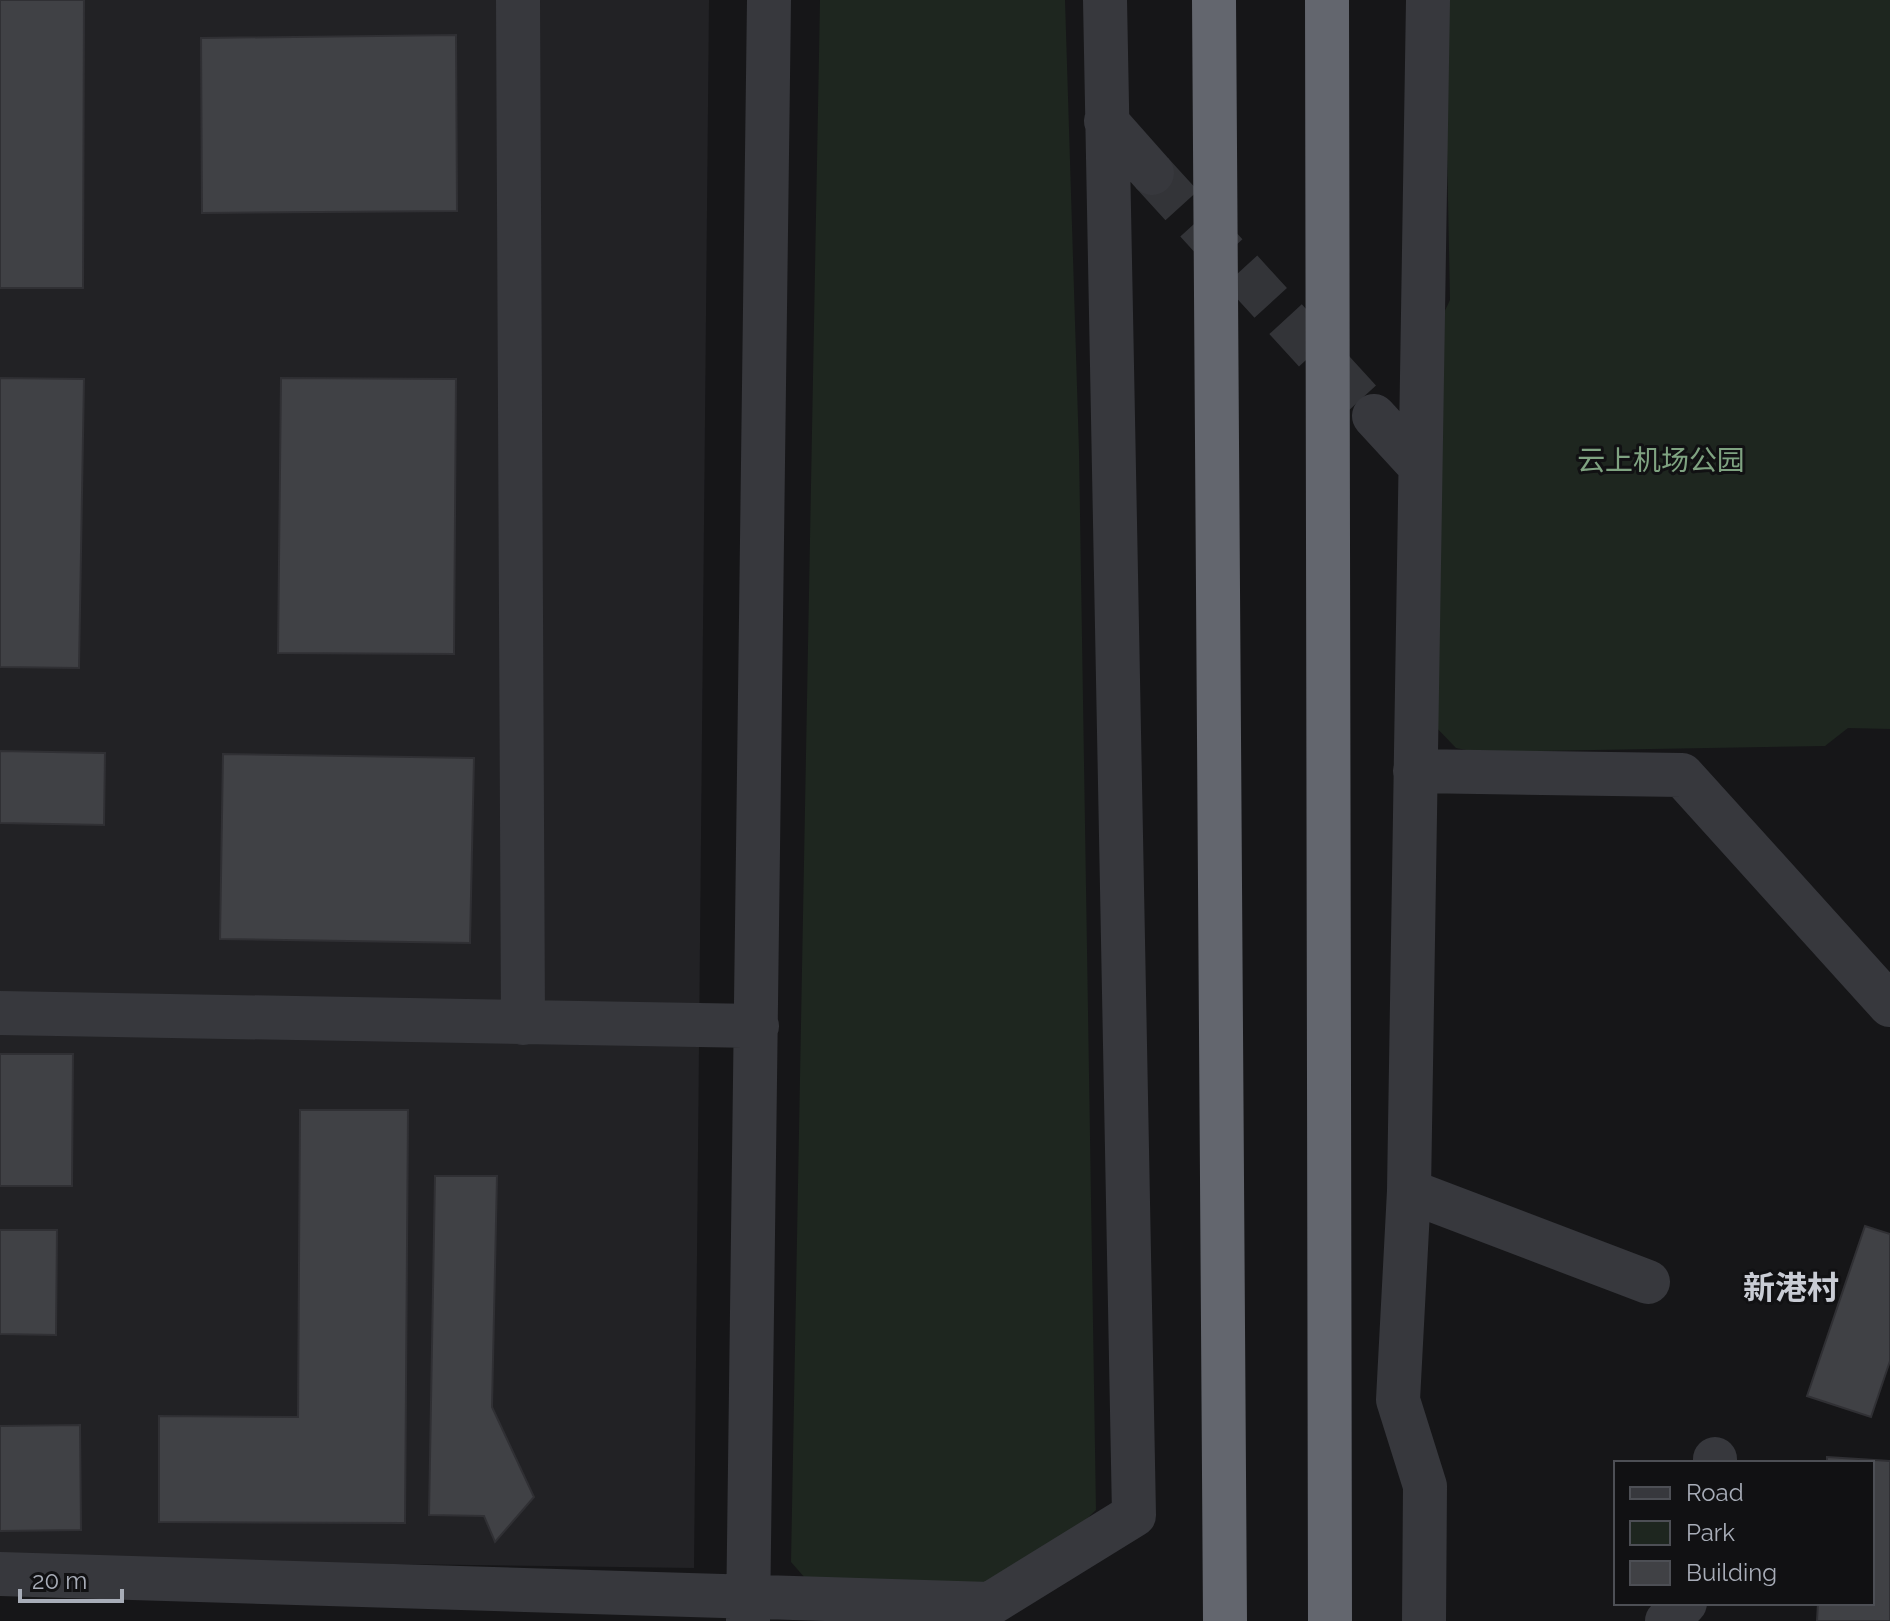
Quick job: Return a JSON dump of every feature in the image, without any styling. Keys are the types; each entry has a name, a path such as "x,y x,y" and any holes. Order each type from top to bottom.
{"highway":[{"path":"1214,0 1225,1621"},
{"path":"1327,0 1330,1621"}],"street":[{"path":"518,0 523,1023"},
{"path":"748,1609 769,0"},
{"path":"0,1574 748,1609 990,1604 1134,1515 1105,0"},
{"path":"1424,1621 1425,1486 1398,1400 1409,1191 1428,0"},
{"path":"1106,121 1152,173"},
{"path":"1374,416 1420,466"},
{"path":"1415,771 1682,775 1890,1005"},
{"path":"0,1013 757,1026"},
{"path":"1409,1191 1648,1282"},
{"path":"1667,1621 1683,1605"}],"shaded area":[{"path":"0,0 709,0 694,1568 0,1559"}],"green space":[{"path":"820,0 1065,0 1079,451 1096,1510 1044,1560 982,1589 812,1586 791,1562"},
{"name":"云上机场公园","path":"1444,0 1890,0 1890,729 1848,728 1825,746 1476,752 1456,748 1431,722 1433,336 1450,300"}],"building":[{"path":"0,0 84,0 83,288 0,288"},
{"path":"456,35 457,211 202,213 201,38"},
{"path":"0,378 84,379 79,668 0,667"},
{"path":"281,378 456,379 454,654 278,653"},
{"path":"0,751 105,753 104,825 0,823"},
{"path":"223,754 474,758 470,943 220,939"},
{"path":"0,1054 73,1054 72,1186 0,1186"},
{"path":"300,1110 408,1110 405,1523 159,1522 159,1416 298,1417"},
{"path":"435,1176 497,1176 492,1407 534,1497 495,1542 484,1516 429,1515"},
{"path":"1865,1226 1890,1234 1890,1361 1871,1417 1807,1396"},
{"path":"0,1230 57,1230 56,1335 0,1334"},
{"path":"80,1425 81,1530 0,1531 0,1426"},
{"path":"1827,1457 1890,1461 1890,1621 1817,1621 1818,1605 1874,1605 1874,1461 1827,1461"}],"tunnel":[{"path":"1152,173 1374,416"}],"district":[{"name":"新港村","path":"1791,1287"}]}
